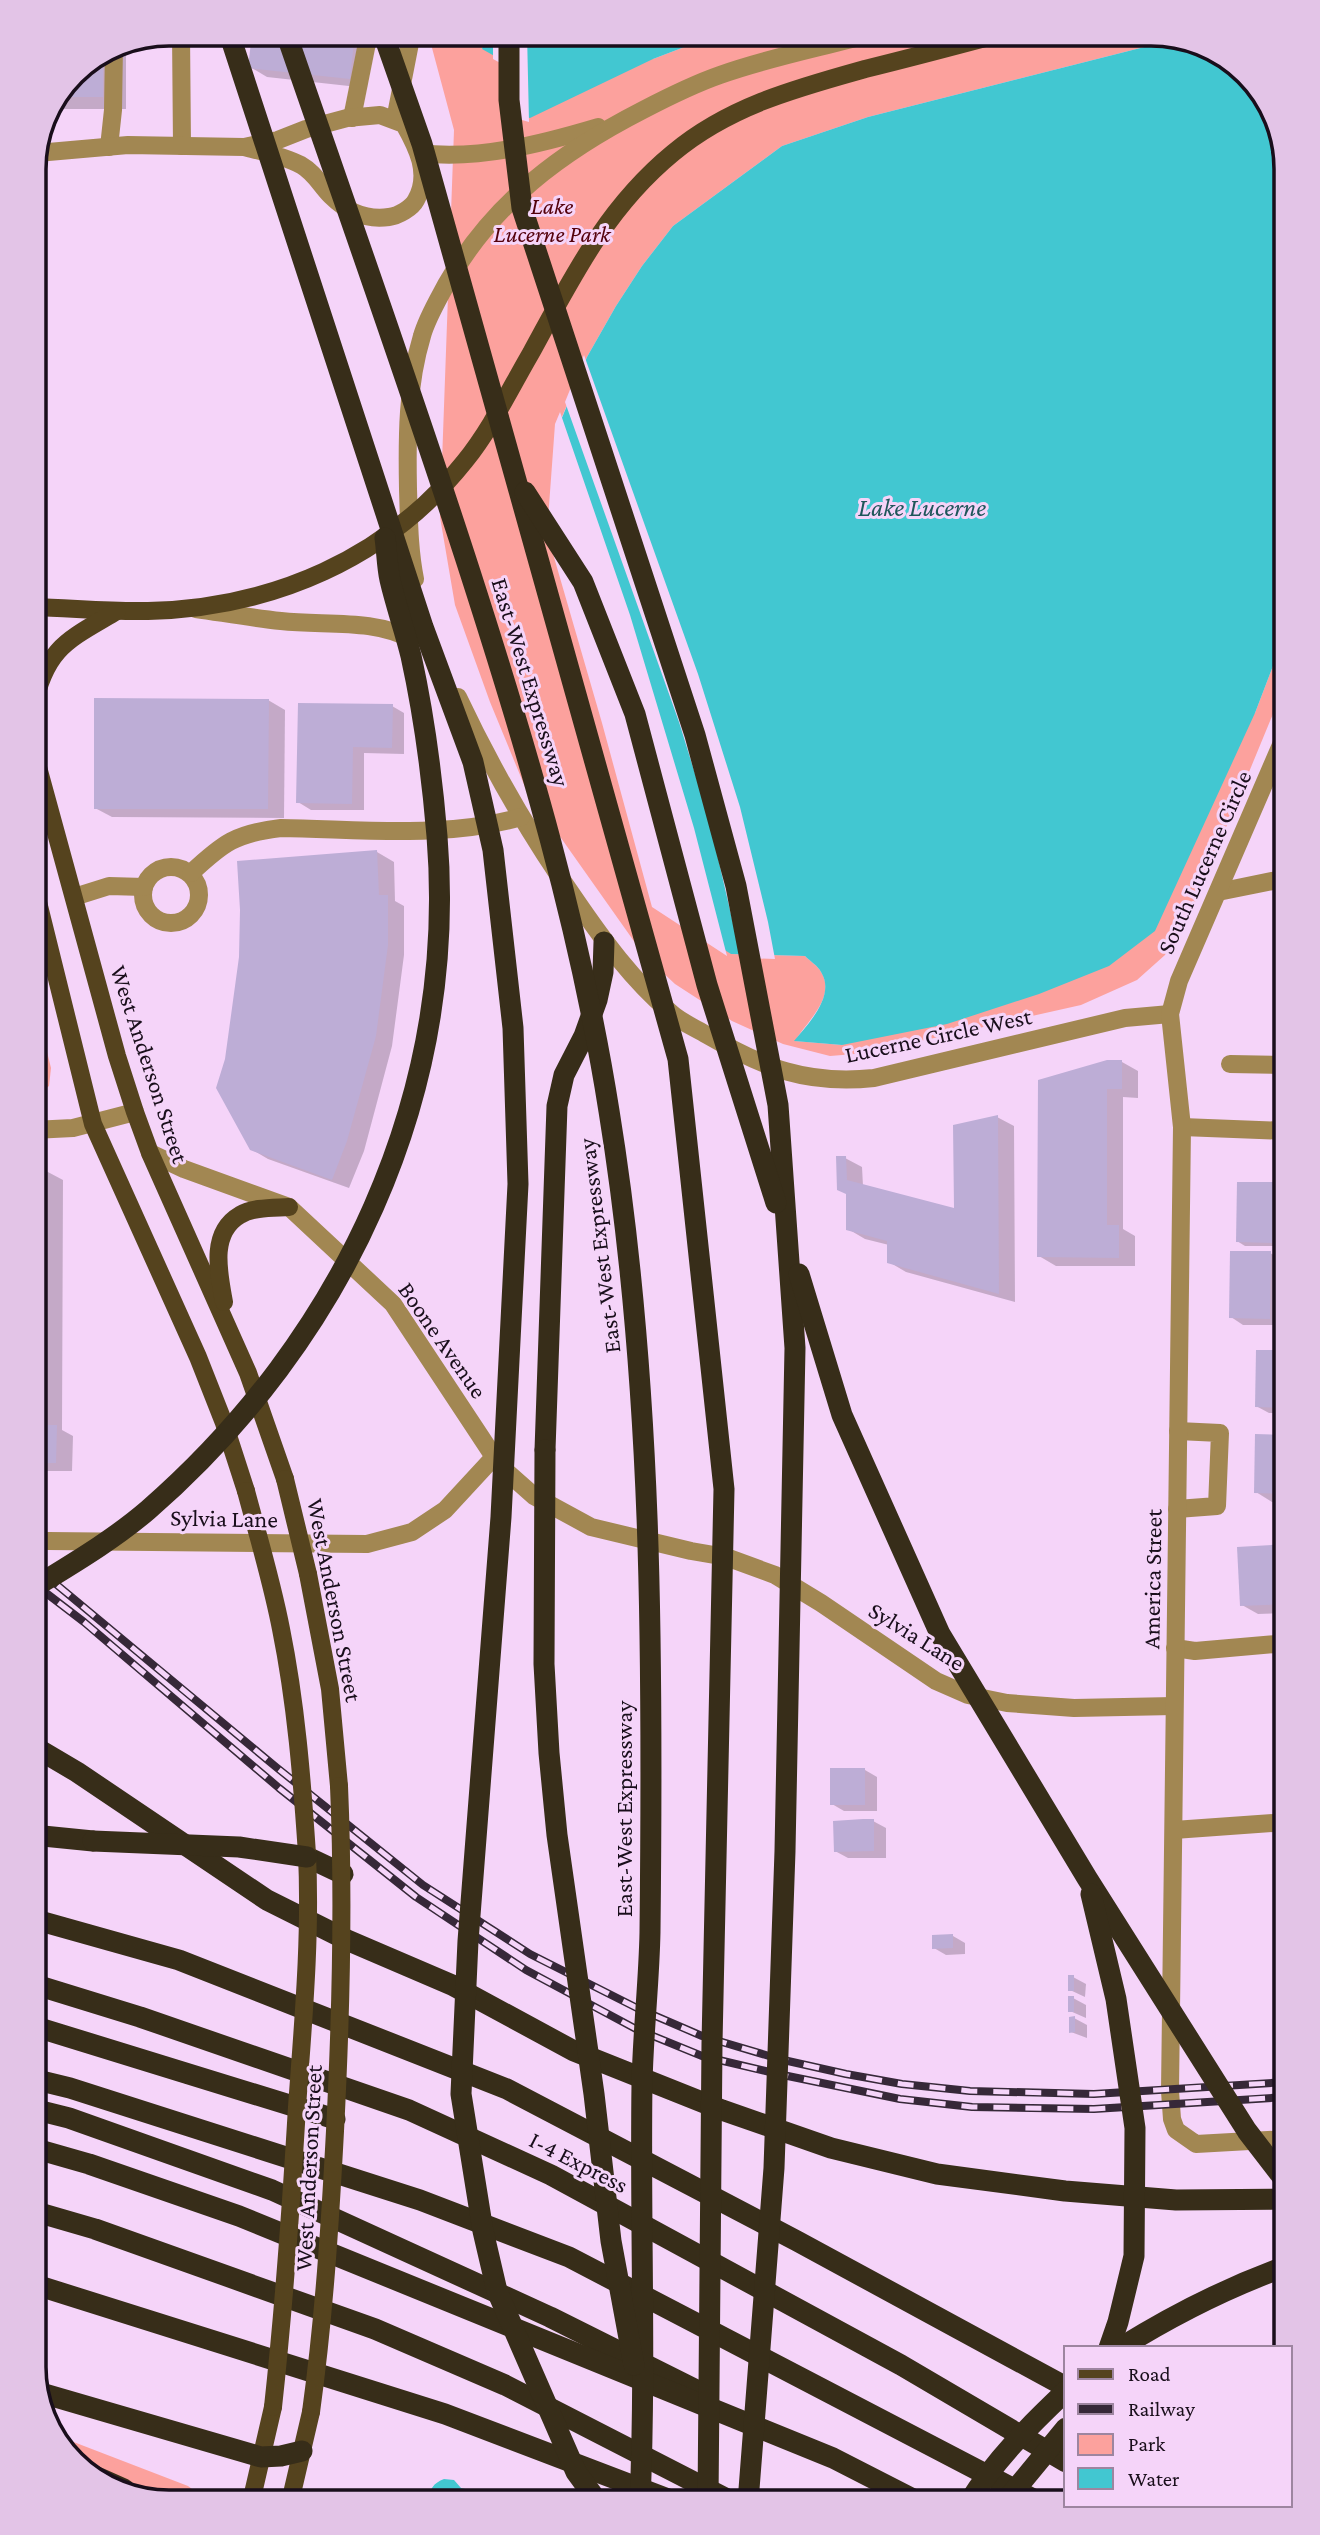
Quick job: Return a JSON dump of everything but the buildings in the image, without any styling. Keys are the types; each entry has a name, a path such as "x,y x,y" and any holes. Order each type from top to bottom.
{"highway":[{"path":"233,46 424,627 473,762 493,850 514,1041 518,1184 501,1517 468,1941 461,2094 482,2231 498,2291 576,2472 589,2489"},
{"name":"East-West Expressway","path":"291,46 432,454 523,735 584,978 609,1108 628,1238 640,1370 647,1499 650,1939 642,2079 644,2418 641,2489"},
{"name":"East-West Expressway","path":"388,46 422,144 678,1059 724,1489 712,2043 708,2490"},
{"path":"509,46 509,100 522,208 695,735 736,886 778,1105 795,1348 786,1837 774,2168 749,2490"},
{"path":"512,472 583,582 635,714 707,985 842,1415 940,1634 1087,1878 1247,2131 1274,2166"},
{"path":"46,1580 146,1512 196,1465 280,1370 308,1330 350,1257 379,1196 399,1144 423,1052 431,1005 436,968 440,886 432,780 425,731 411,655 390,578 379,484"},
{"path":"604,942 603,972 597,1000 584,1036 565,1075 557,1106 545,1450 544,1664 557,1835 594,2094 611,2241 644,2418"},
{"path":"46,1754 267,1900 347,1940 452,1985 574,2051 722,2110 831,2148 937,2174 1065,2191 1176,2200 1274,2199"},
{"path":"46,1837 93,1842 239,1847 307,1857 343,1874"},
{"path":"1087,1878 1116,1999 1135,2128 1134,2256 1110,2346"},
{"path":"46,1923 179,1960 507,2089 797,2241 1064,2388"},
{"name":"I-4 Express","path":"46,1988 140,2017 409,2110 551,2175 901,2365 1064,2461"},
{"path":"46,2030 335,2119"},
{"path":"46,2082 420,2200 569,2258 1016,2490"},
{"path":"46,2112 272,2190 550,2317 895,2490"},
{"path":"46,2152 239,2216 833,2458"},
{"path":"46,2215 95,2229 375,2329 505,2385 709,2490"},
{"path":"1123,2346 1167,2319 1242,2282 1274,2271"},
{"path":"46,2288 445,2413 644,2489"},
{"path":"977,2490 1030,2425 1064,2391"},
{"path":"49,2395 261,2456 281,2456 302,2451"},
{"path":"1014,2490 1064,2430"}],"main road":[{"path":"46,608 117,611 189,608 223,603 302,583 385,538 438,492 466,461 486,431 573,274 620,204 675,151 708,127 741,109 777,95 956,46"},
{"path":"46,665 73,637 117,611"},
{"name":"West Anderson Street","path":"46,796 117,1056 135,1112 150,1153 248,1373 285,1479 308,1574 330,1689 338,1767 343,1874 341,1998 326,2278 311,2412 293,2489"},
{"name":"West Anderson Street","path":"46,934 93,1124 198,1357 224,1423 246,1491 274,1595 298,1744 307,1857 307,1943 298,2107 286,2288 272,2407 254,2489"},
{"path":"230,1333 218,1273 218,1253 226,1227 240,1215 260,1209 289,1207"}],"street":[{"path":"181,46 181,146"},
{"path":"352,118 366,46"},
{"path":"395,120 409,46"},
{"path":"420,153 438,156 497,151 564,137 628,118 684,89 722,74 826,46"},
{"path":"109,147 114,58"},
{"path":"47,152 109,147 244,147 352,118 380,116 404,124 420,153 423,177 416,202 396,216 373,219 346,209 330,195 315,175 301,165 244,147"},
{"name":"Lucerne Circle West","path":"628,118 586,141 543,171 515,196 475,242 439,299 422,334 409,406 407,444 410,554 419,600 443,666 533,840 604,942 672,1015 739,1054 787,1073 827,1080 874,1078 1125,1018 1170,1014"},
{"path":"189,608 283,621 365,625 386,629 414,640 443,666"},
{"name":"South Lucerne Circle","path":"1170,1014 1179,981 1274,761"},
{"path":"191,873 217,849 254,831 281,828 454,830 493,825 521,817"},
{"path":"167,866 184,869 191,873 199,890 197,908 191,916 174,923 156,919 149,913 143,896 144,887 152,873 167,866"},
{"path":"1218,892 1274,881"},
{"path":"74,897 109,886 144,887"},
{"name":"America Street","path":"1170,1014 1182,1127 1170,2098 1176,2130 1196,2144 1274,2139"},
{"path":"1230,1063 1274,1065"},
{"path":"46,1129 73,1128 135,1112"},
{"path":"1182,1127 1274,1131"},
{"name":"Boone Avenue","path":"150,1153 184,1169 289,1207 393,1304 500,1466 534,1496 591,1527 691,1551"},
{"path":"1177,1509 1217,1506 1220,1433 1178,1431"},
{"name":"Sylvia Lane","path":"48,1541 367,1544 412,1532 445,1510 494,1457"},
{"name":"Sylvia Lane","path":"691,1551 726,1557 775,1575 936,1681 968,1695 1007,1703 1074,1708 1174,1706"},
{"path":"1175,1648 1195,1651 1274,1644"},
{"path":"1174,1830 1274,1823"}],"green space":[{"name":"Lake Lucerne Park","path":"431,46 483,46 482,49 653,59 687,46 1148,46 868,117 782,146 673,226 616,306 587,357 559,424 731,954 805,956 820,970 825,981 823,1000 795,1041 842,1045 1255,713 1274,663 1274,711 1192,910 1165,955 1137,980 1081,1005 867,1053 830,1056 783,1044 732,1021 675,984 643,954 525,787 490,702 455,605 440,517 454,130"},
{"path":"46,1048 51,1068 49,1086 46,1088"},
{"path":"71,2441 192,2489 160,2489 121,2480 81,2454"}],"water":[{"path":"483,46 687,46 653,59 530,118 517,115 507,63 482,49"},
{"name":"Lake Lucerne","path":"1148,46 1176,48 1199,55 1239,81 1249,94 1265,121 1272,144 1274,168 1274,663 1255,713 1155,931 1109,966 1039,994 947,1024 842,1045 794,1041 813,1018 825,991 821,972 805,956 731,954 655,906 559,425 587,357 616,306 673,226 782,146 868,117"},
{"path":"444,2479 454,2480 461,2488 466,2489 432,2489 437,2482"}],"pier":[{"path":"493,46 527,46 529,122 515,118 504,65 493,59"},
{"path":"584,355 698,674 740,807 775,959 741,958 709,819 679,722 565,402"},
{"path":"560,412 630,615 694,828 727,956 652,907 547,533 555,424"}],"railway":[{"path":"46,1576 423,1885 530,1954 637,2008 702,2036 779,2059 846,2074 902,2084 970,2091 1094,2094 1274,2083"},
{"path":"46,1593 84,1622 279,1788 416,1897 526,1970 636,2029 702,2056 778,2074 900,2099 972,2107 1094,2109 1274,2098"}]}
